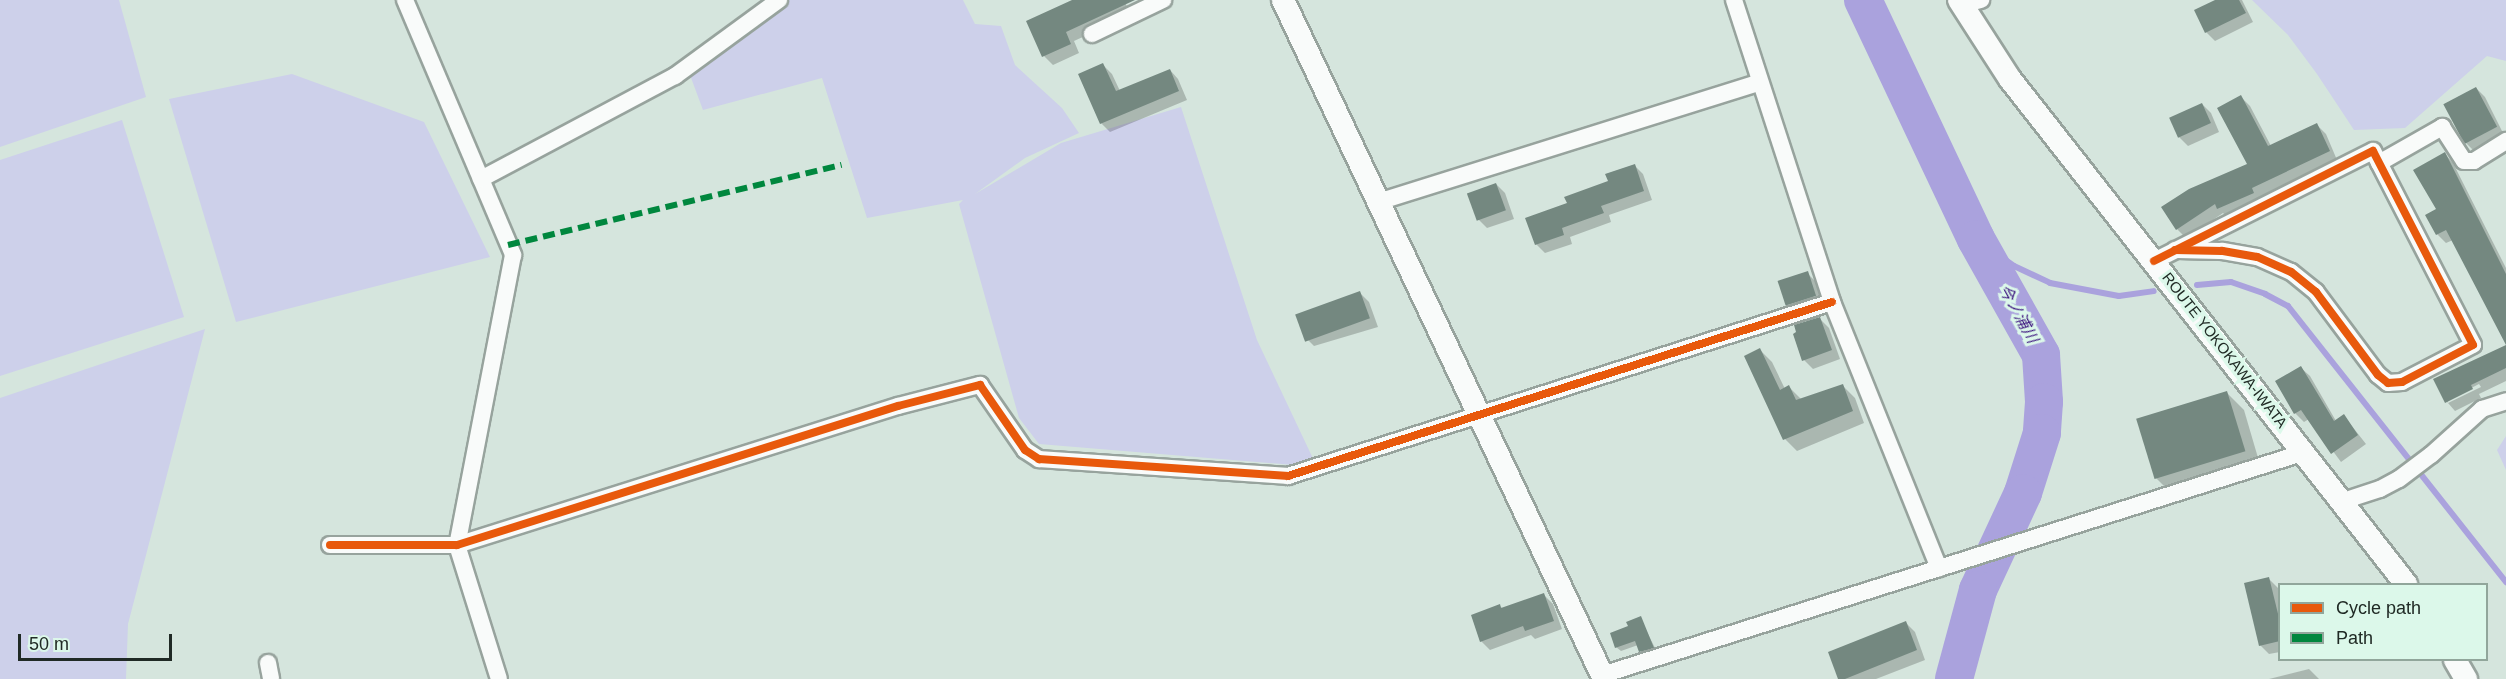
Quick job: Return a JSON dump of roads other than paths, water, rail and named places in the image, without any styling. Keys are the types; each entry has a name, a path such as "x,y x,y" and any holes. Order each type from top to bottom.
{"main road":[{"path":"1283,0 1603,677"},
{"name":"ROUTE YOKOKAWA-IWATA","path":"1967,2 2010,79 2305,452 2404,583"},
{"path":"2456,661 2466,679"}],"street":[{"path":"405,0 513,255 457,545 499,679"},
{"path":"481,179 675,75 779,0"},
{"path":"1092,34 1163,0"},
{"path":"1734,0 1832,302 1939,568"},
{"path":"1378,201 1760,82"},
{"path":"2379,163 2442,127 2464,161 2474,161 2506,141"},
{"path":"2154,261 2175,250 2373,151 2473,345 2402,382 2388,383 2378,375 2316,292 2291,272 2245,255 2222,251 2175,250"},
{"path":"330,545 457,545 898,406 980,385 1025,450 1039,459 1288,476 1832,302"},
{"path":"2343,501 2399,480 2432,455 2482,409 2506,401"},
{"path":"1603,677 2305,452"}],"waterway":[{"name":"今ノ浦川","path":"1863,0 1976,239 2041,355 2044,402 2042,433 2023,493 1978,590 1954,679"},
{"path":"1976,239 2014,266 2050,283 2119,296 2154,291"},
{"path":"2197,285 2231,282 2265,294 2288,306 2506,582"}]}
